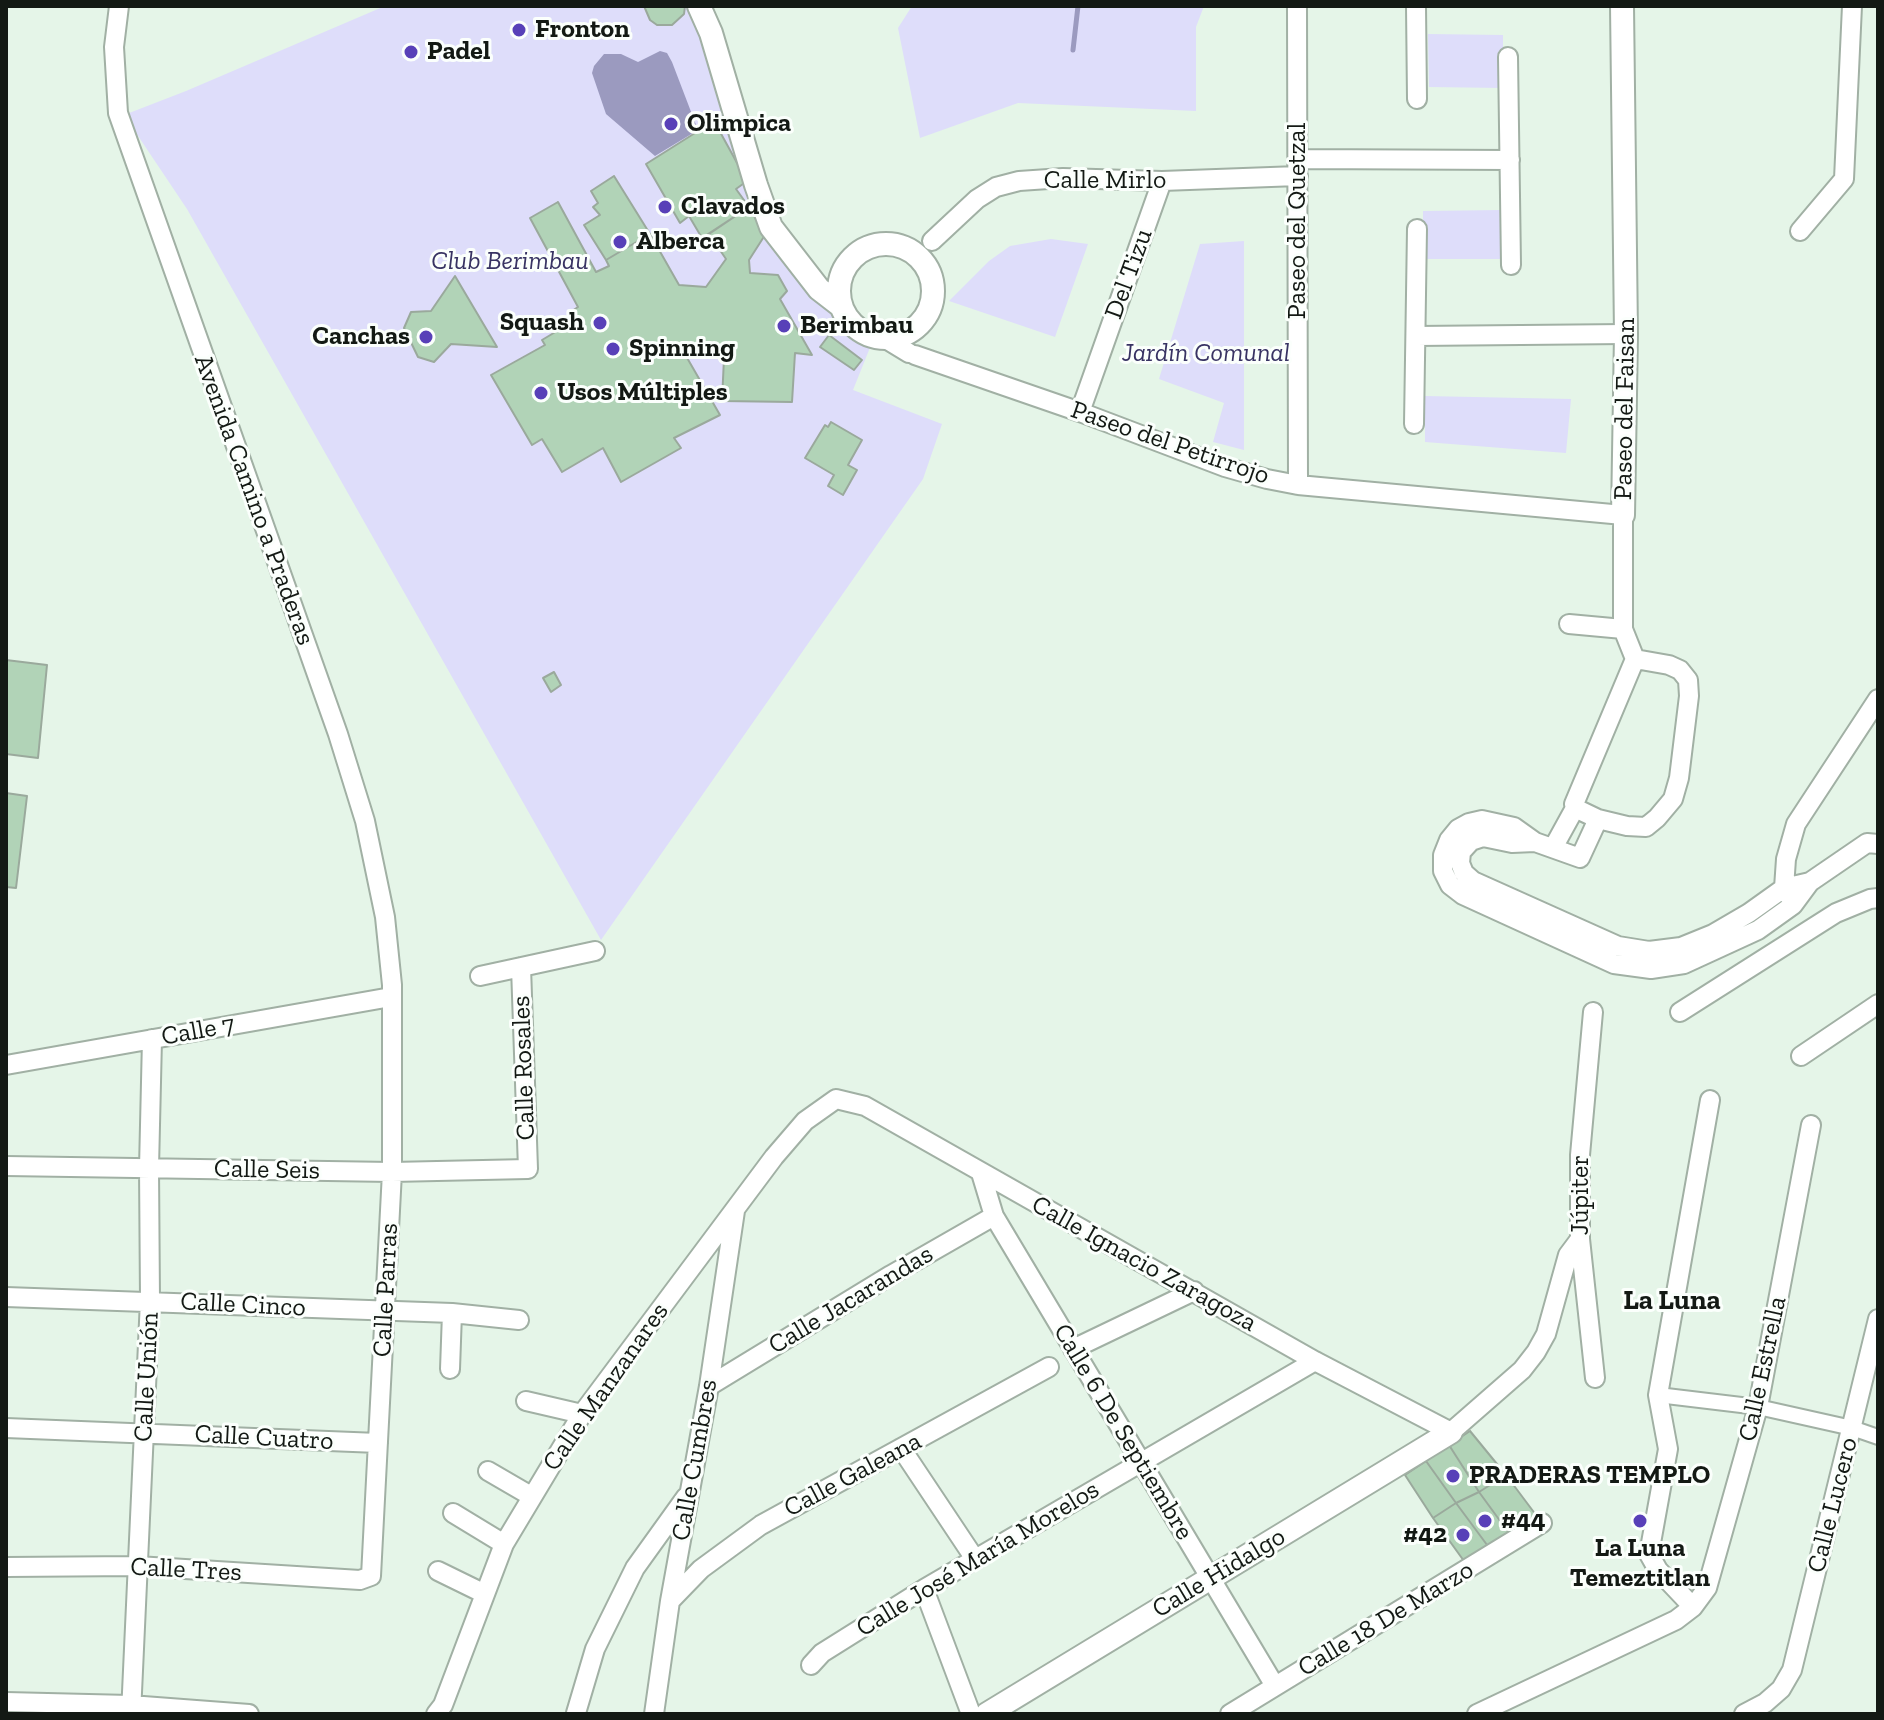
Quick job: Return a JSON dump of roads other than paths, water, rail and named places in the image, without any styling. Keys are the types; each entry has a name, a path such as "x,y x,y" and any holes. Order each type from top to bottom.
{"street":[{"name":"Avenida Camino a Praderas","path":"119,6 114,47 118,113 338,734 365,821 385,917 391,997"},
{"path":"699,6 711,33 771,227 819,289 841,306"},
{"name":"Paseo del Quetzal","path":"1297,6 1298,485"},
{"path":"1416,6 1417,99"},
{"name":"Paseo del Faisan","path":"1622,6 1626,334 1623,629 1635,659"},
{"path":"1800,231 1844,179 1852,6"},
{"path":"1508,57 1511,265"},
{"name":"Calle Mirlo","path":"926,247 956,216 996,187 1019,181 1063,178 1162,181 1298,167 1510,160"},
{"name":"Del Tizu","path":"1080,412 1162,181"},
{"path":"1414,424 1417,229"},
{"path":"890,243 926,247 933,287 931,304 921,323 903,335 886,339 863,333 852,325 841,306 838,287 844,270 855,255 871,246 890,243"},
{"path":"1416,336 1626,334"},
{"name":"Paseo del Petirrojo","path":"886,339 912,354 1080,412 1225,467 1298,485 1623,515"},
{"path":"1569,624 1623,629"},
{"path":"1544,845 1575,803 1635,659 1680,670 1688,680 1689,696 1679,778 1673,799 1646,827 1598,819 1575,803"},
{"path":"1788,896 1786,859 1796,824 1878,699"},
{"path":"1598,819 1580,858 1544,845 1483,837 1471,841 1461,852 1460,863 1464,873 1473,881 1591,936 1618,946 1649,951 1681,947 1713,934 1749,913 1788,896 1867,843 1878,844"},
{"path":"1680,1012 1836,913 1878,898"},
{"path":"480,976 595,951"},
{"name":"Calle Rosales","path":"521,967 528,1169"},
{"name":"Calle 7","path":"6,1065 391,997"},
{"name":"Calle Parras","path":"366,1579 371,1576 392,1172 391,997"},
{"path":"1801,1056 1878,1004"},
{"name":"Júpiter","path":"1593,1012 1580,1155 1580,1239 1595,1378"},
{"name":"Calle Unión","path":"130,1710 150,1300 152,1039"},
{"name":"Calle Ignacio Zaragoza","path":"836,1099 865,1106 1315,1361 1451,1432"},
{"name":"Calle Manzanares","path":"445,1711 504,1544 582,1414 736,1206 805,1121 836,1099"},
{"path":"1477,1714 1676,1620 1693,1607 1658,1570 1649,1554 1668,1449 1658,1395 1710,1100"},
{"name":"Calle Estrella","path":"1693,1607 1707,1588 1758,1407 1811,1125"},
{"name":"Calle Seis","path":"6,1166 392,1172 528,1169"},
{"name":"Calle 6 De Septiembre","path":"981,1173 994,1216 1275,1686"},
{"name":"Calle Cumbres","path":"654,1714 736,1206"},
{"name":"Calle Jacarandas","path":"709,1386 994,1216"},
{"path":"1451,1432 1522,1370 1536,1352 1546,1334 1568,1255 1580,1239"},
{"path":"1073,1349 1194,1291"},
{"name":"Calle Cinco","path":"6,1297 452,1313 519,1320"},
{"path":"450,1369 452,1313"},
{"name":"Calle Lucero","path":"1744,1714 1765,1703 1781,1689 1792,1670 1878,1319"},
{"name":"Calle José María Morelos","path":"811,1665 822,1653 924,1589 1315,1361"},
{"name":"Calle Galeana","path":"670,1601 701,1569 761,1525 1049,1367"},
{"path":"1658,1395 1758,1407 1852,1428 1878,1437"},
{"path":"526,1401 582,1414"},
{"name":"Calle Cuatro","path":"6,1428 378,1443"},
{"name":"Calle Hidalgo","path":"987,1714 1451,1432"},
{"path":"901,1448 975,1559"},
{"path":"488,1471 531,1496"},
{"path":"576,1713 595,1649 635,1568 690,1491"},
{"path":"453,1513 504,1544"},
{"name":"Calle 18 De Marzo","path":"1230,1714 1542,1523"},
{"name":"Calle Tres","path":"6,1567 137,1566 366,1579"},
{"path":"438,1571 485,1594"},
{"path":"924,1589 971,1714"},
{"path":"6,1702 249,1714"}],"waterway":[{"path":"1073,50 1078,6"}],"place":[{"name":"Fronton","path":"519,30"},
{"name":"Padel","path":"411,52"},
{"name":"Olimpica","path":"671,124"},
{"name":"Clavados","path":"665,207"},
{"name":"Alberca","path":"620,242"},
{"name":"Squash","path":"600,323"},
{"name":"Berimbau","path":"784,326"},
{"name":"Canchas","path":"426,337"},
{"name":"Spinning","path":"613,349"},
{"name":"Usos Múltiples","path":"541,393"},
{"name":"PRADERAS TEMPLO","path":"1453,1476"},
{"name":"#44","path":"1485,1521"},
{"name":"La Luna Temeztitlan","path":"1640,1521"},
{"name":"#42","path":"1463,1535"}],"district":[{"name":"La Luna","path":"1672,1301"}],"park label":[{"name":"Club Berimbau","path":"510,262"},
{"name":"Jardín Comunal","path":"1206,354"}]}
